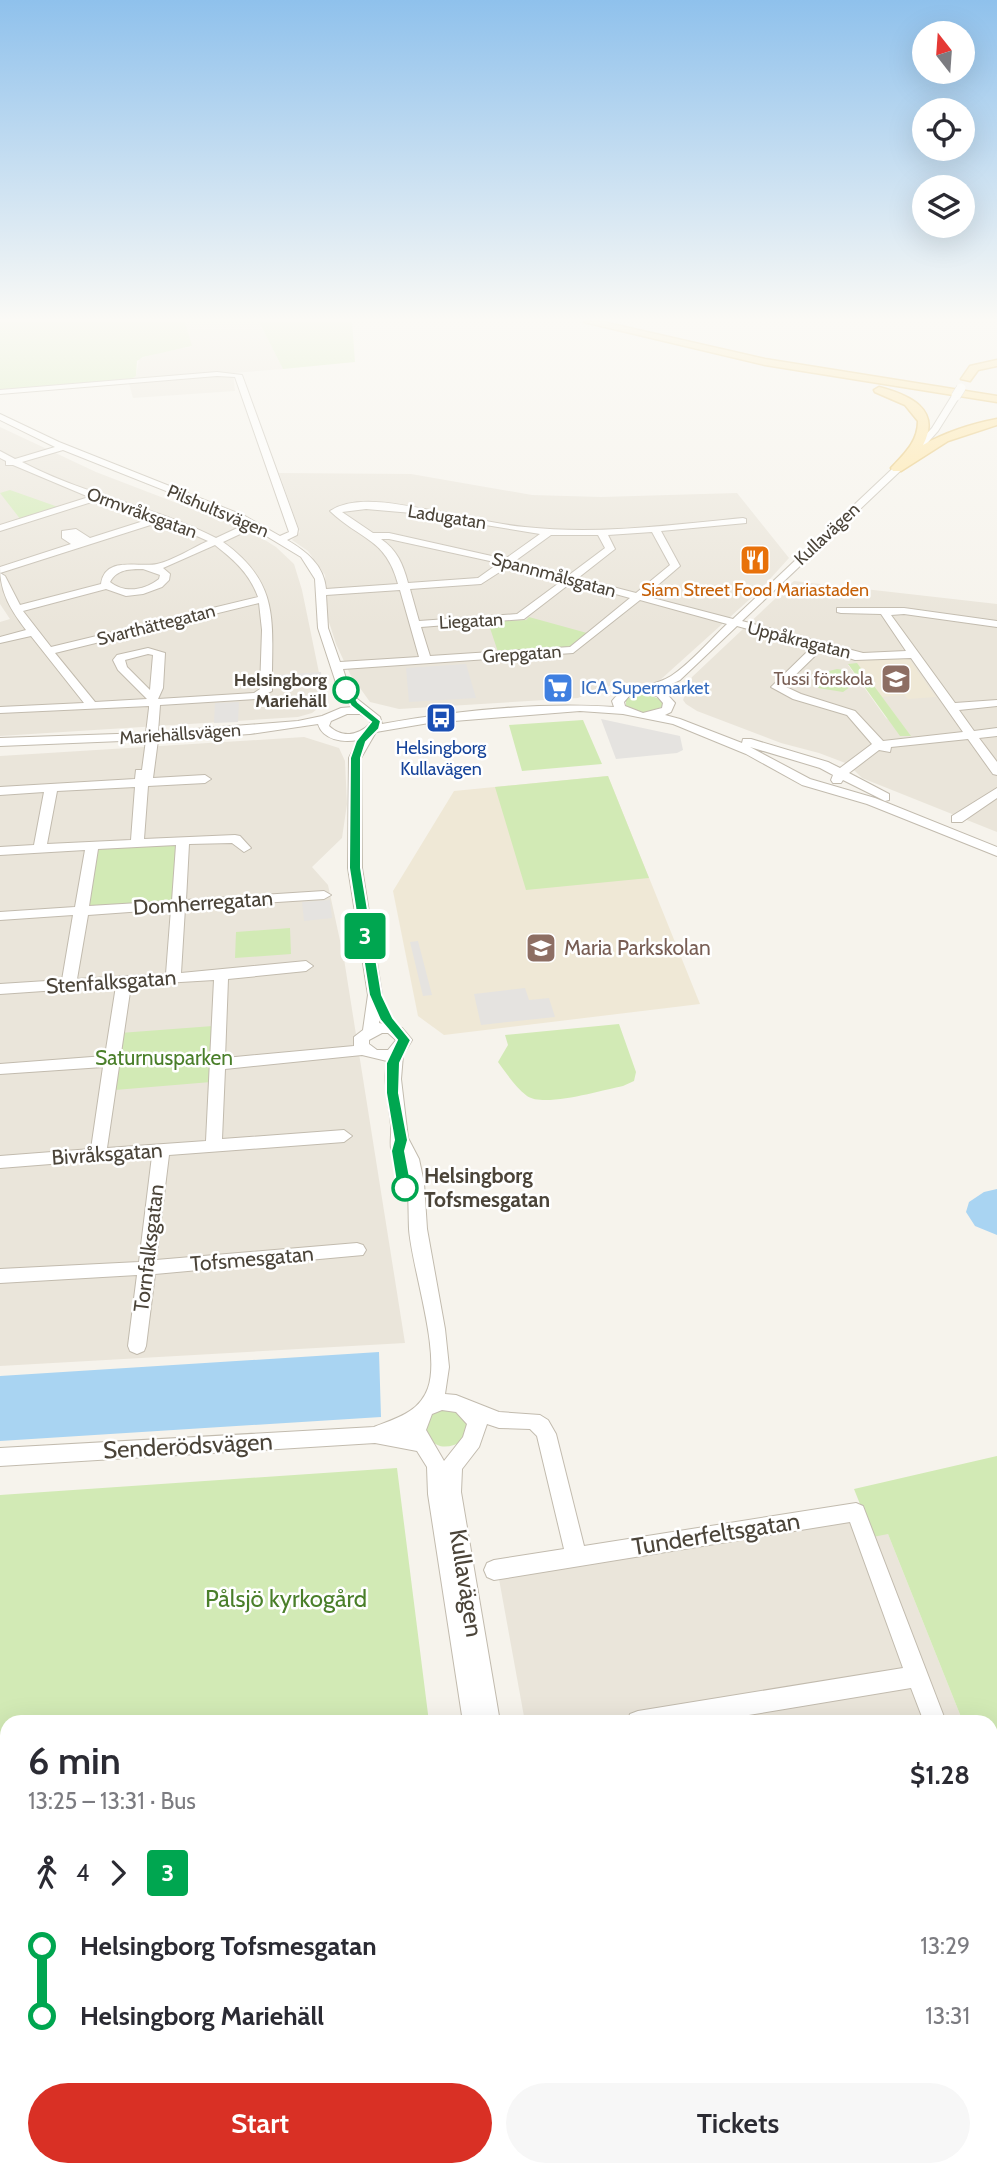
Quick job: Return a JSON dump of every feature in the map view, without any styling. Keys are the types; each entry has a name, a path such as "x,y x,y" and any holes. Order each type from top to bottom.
{"main road":[{"path":"911,456 925,427 924,424"},
{"path":"897,468 948,435 991,424"}],"street":[{"name":"Pilshultsvägen","path":"15,424 62,447 253,523 282,539 312,563 321,590 323,628 346,695"},
{"name":"Pilshultsvägen","path":"255,424 294,533 282,539"},
{"name":"Kullavägen","path":"580,708 632,691 656,688 676,678 911,456 938,424"},
{"path":"0,466 62,447"},
{"name":"Ormvråksgatan","path":"0,454 36,474 162,518 213,541 235,555 249,569 263,599 266,691 256,696 152,700"},
{"path":"0,528 53,524 99,497"},
{"name":"Ladugatan","path":"425,660 398,564 374,536 335,511 348,507 415,510 511,528 550,531 601,531 743,521"},
{"path":"0,570 162,518"},
{"path":"156,568 253,523"},
{"path":"53,524 65,536 84,543"},
{"name":"Grepgatan","path":"338,666 573,650 675,566 654,528"},
{"path":"321,590 481,581 550,531"},
{"name":"Liegatan","path":"415,624 520,617 610,549 601,531"},
{"name":"Spannmålsgatan","path":"374,536 389,536 507,562 731,625"},
{"path":"16,609 106,586 124,592 149,590 164,580 165,574 156,568 138,566 116,570 105,579 106,586"},
{"path":"0,576 16,609 92,706"},
{"name":"Svarthättegatan","path":"48,651 263,599"},
{"path":"841,610 946,615 994,623 997,635"},
{"path":"888,611 886,615 997,771"},
{"name":"Uppåkragatan","path":"731,625 850,658 915,654"},
{"path":"0,640 33,632"},
{"path":"816,649 778,687 790,696 849,712 882,747"},
{"name":"Kullavägen","path":"669,703 676,678"},
{"path":"644,690 656,692 680,714 759,746 819,763 880,795 997,842"},
{"path":"327,732 323,726 346,695 369,714 376,723 371,731 342,737 355,758"},
{"path":"620,697 618,704 624,711"},
{"path":"0,710 152,700 155,708 148,737 148,776 142,783 138,843"},
{"path":"649,716 663,713 669,703"},
{"path":"951,707 997,703"},
{"name":"Kullavägen","path":"473,1715 438,1494 437,1466 416,1430 422,1413 437,1391 440,1360 418,1229 409,1211 398,1151 401,1140 393,1093 381,1064 367,1043 375,995 355,854 355,758 371,731 429,719 580,708 624,711 676,721 750,751 800,778 871,801 997,852"},
{"name":"Kullavägen","path":"329,717 345,710 429,719"},
{"name":"Mariehällsvägen","path":"281,728 329,717"},
{"name":"Mariehällsvägen","path":"0,742 47,739 79,741 281,728 327,732 342,737"},
{"path":"820,785 835,781 840,774 863,765 882,747 972,738 997,732"},
{"name":"Mariehällsvägen","path":"0,749 48,747 79,741"},
{"path":"800,778 797,774 801,767 819,763"},
{"path":"0,791 205,779"},
{"path":"40,849 51,788"},
{"path":"957,819 997,792"},
{"path":"0,851 235,839 244,848"},
{"path":"173,978 183,841"},
{"path":"69,985 92,846"},
{"name":"Domherregatan","path":"0,916 324,895"},
{"name":"Stenfalksgatan","path":"0,989 221,975 306,966"},
{"path":"214,1146 221,975"},
{"path":"98,1154 124,981"},
{"name":"Kullavägen","path":"375,995 387,1020 404,1040 396,1053 393,1093"},
{"path":"219,1060 351,1049 367,1043 383,1027 395,1030"},
{"path":"367,1043 385,1056 396,1053"},
{"path":"0,1069 112,1061"},
{"name":"Bivråksgatan","path":"0,1161 344,1136"},
{"name":"Tornfalksgatan","path":"137,1346 161,1150"},
{"name":"Tofsmesgatan","path":"0,1276 147,1268 357,1250"},
{"name":"Kullavägen","path":"440,1360 477,1424 469,1444 452,1466 451,1492 488,1715"},
{"path":"422,1413 442,1402 465,1407 489,1418 533,1422 541,1426 546,1434 576,1556"},
{"name":"Senderödsvägen","path":"375,1435 422,1413"},
{"path":"424,1446 446,1454 511,1422"},
{"name":"Senderödsvägen","path":"0,1457 375,1435 424,1446"},
{"name":"Tunderfeltsgatan","path":"494,1570 856,1512 918,1676"},
{"path":"681,1715 918,1676 932,1715"}],"shaded area":[{"path":"0,427 96,472 252,532 276,547 294,564 302,590 324,697 321,706 312,713 298,717 0,736 0,622 10,619 0,604"},
{"path":"279,473 411,474 532,495 601,497 737,493 789,558 760,590 659,681 616,687 612,685 578,698 399,709 370,702 350,674 328,619 325,575 308,551 292,540 300,532"},
{"path":"794,581 997,604 997,832 862,778 848,764 781,743 697,711 683,700 692,677","holes":["857,664 910,735 886,718 848,665"]},
{"name":"Tussi förskola","path":"907,656 936,697 882,697 855,660"},
{"path":"466,664 476,698 409,702 406,668"},
{"path":"321,672 322,683 276,686 276,675"},
{"path":"239,702 238,722 214,723 215,703"},
{"path":"601,719 680,736 683,750 677,753 616,759"},
{"path":"304,737 339,748 345,761 347,804 342,838 312,867 328,885 344,959 405,1343 0,1366 0,756"},
{"name":"Maria Parkskolan","path":"608,776 700,1004 444,1035 418,1016 393,891 454,791"},
{"path":"330,900 332,918 304,921 302,902"},
{"path":"418,941 432,995 423,996 410,942"},
{"path":"525,988 529,1000 549,998 555,1017 481,1025 474,994"},
{"path":"865,1519 888,1534 960,1715 524,1715 499,1579"}],"green space":[{"path":"10,490 61,508 21,520 0,493"},
{"path":"529,617 587,633 570,648 498,652 488,622 526,620"},
{"path":"857,663 911,736 900,736 848,664"},
{"path":"844,670 853,685 843,692 818,688 821,673"},
{"path":"644,693 662,700 662,707 644,713 626,706 626,699"},
{"path":"583,720 602,764 522,771 509,725"},
{"path":"608,776 649,878 526,890 495,787"},
{"path":"179,844 172,902 86,907 97,848"},
{"path":"290,928 291,954 235,958 236,932"},
{"path":"619,1024 636,1072 634,1081 623,1086 559,1099 535,1099 519,1089 498,1062 508,1045 505,1035"},
{"name":"Saturnusparken","path":"213,1026 211,1082 115,1090 120,1033"},
{"path":"455,1408 470,1425 464,1440 449,1446 437,1445 428,1436 425,1420 437,1409"},
{"path":"997,1456 997,1715 960,1715 888,1534 873,1537 854,1489"},
{"name":"Pålsjö kyrkogård","path":"397,1468 428,1715 0,1715 0,1495"}],"water":[{"path":"997,1189 997,1235 975,1226 966,1212 969,1202 984,1192"},
{"path":"379,1352 381,1417 0,1441 0,1376"}],"bus line":[{"name":"3","path":"346,690 346,695 354,704 376,719 375,727 362,741 355,758 355,868 375,995 387,1020 400,1032 404,1040 393,1063 393,1093 401,1140 398,1151 405,1188"}],"place":[{"name":"Siam Street Food Mariastaden","path":"755,560"},
{"name":"Tussi förskola","path":"896,679"},
{"name":"ICA Supermarket","path":"558,688"},
{"name":"Helsingborg Mariehäll","path":"346,690"},
{"name":"Helsingborg Kullavägen","path":"441,718"},
{"name":"Maria Parkskolan","path":"541,948"},
{"name":"Helsingborg Tofsmesgatan","path":"405,1188"}]}
